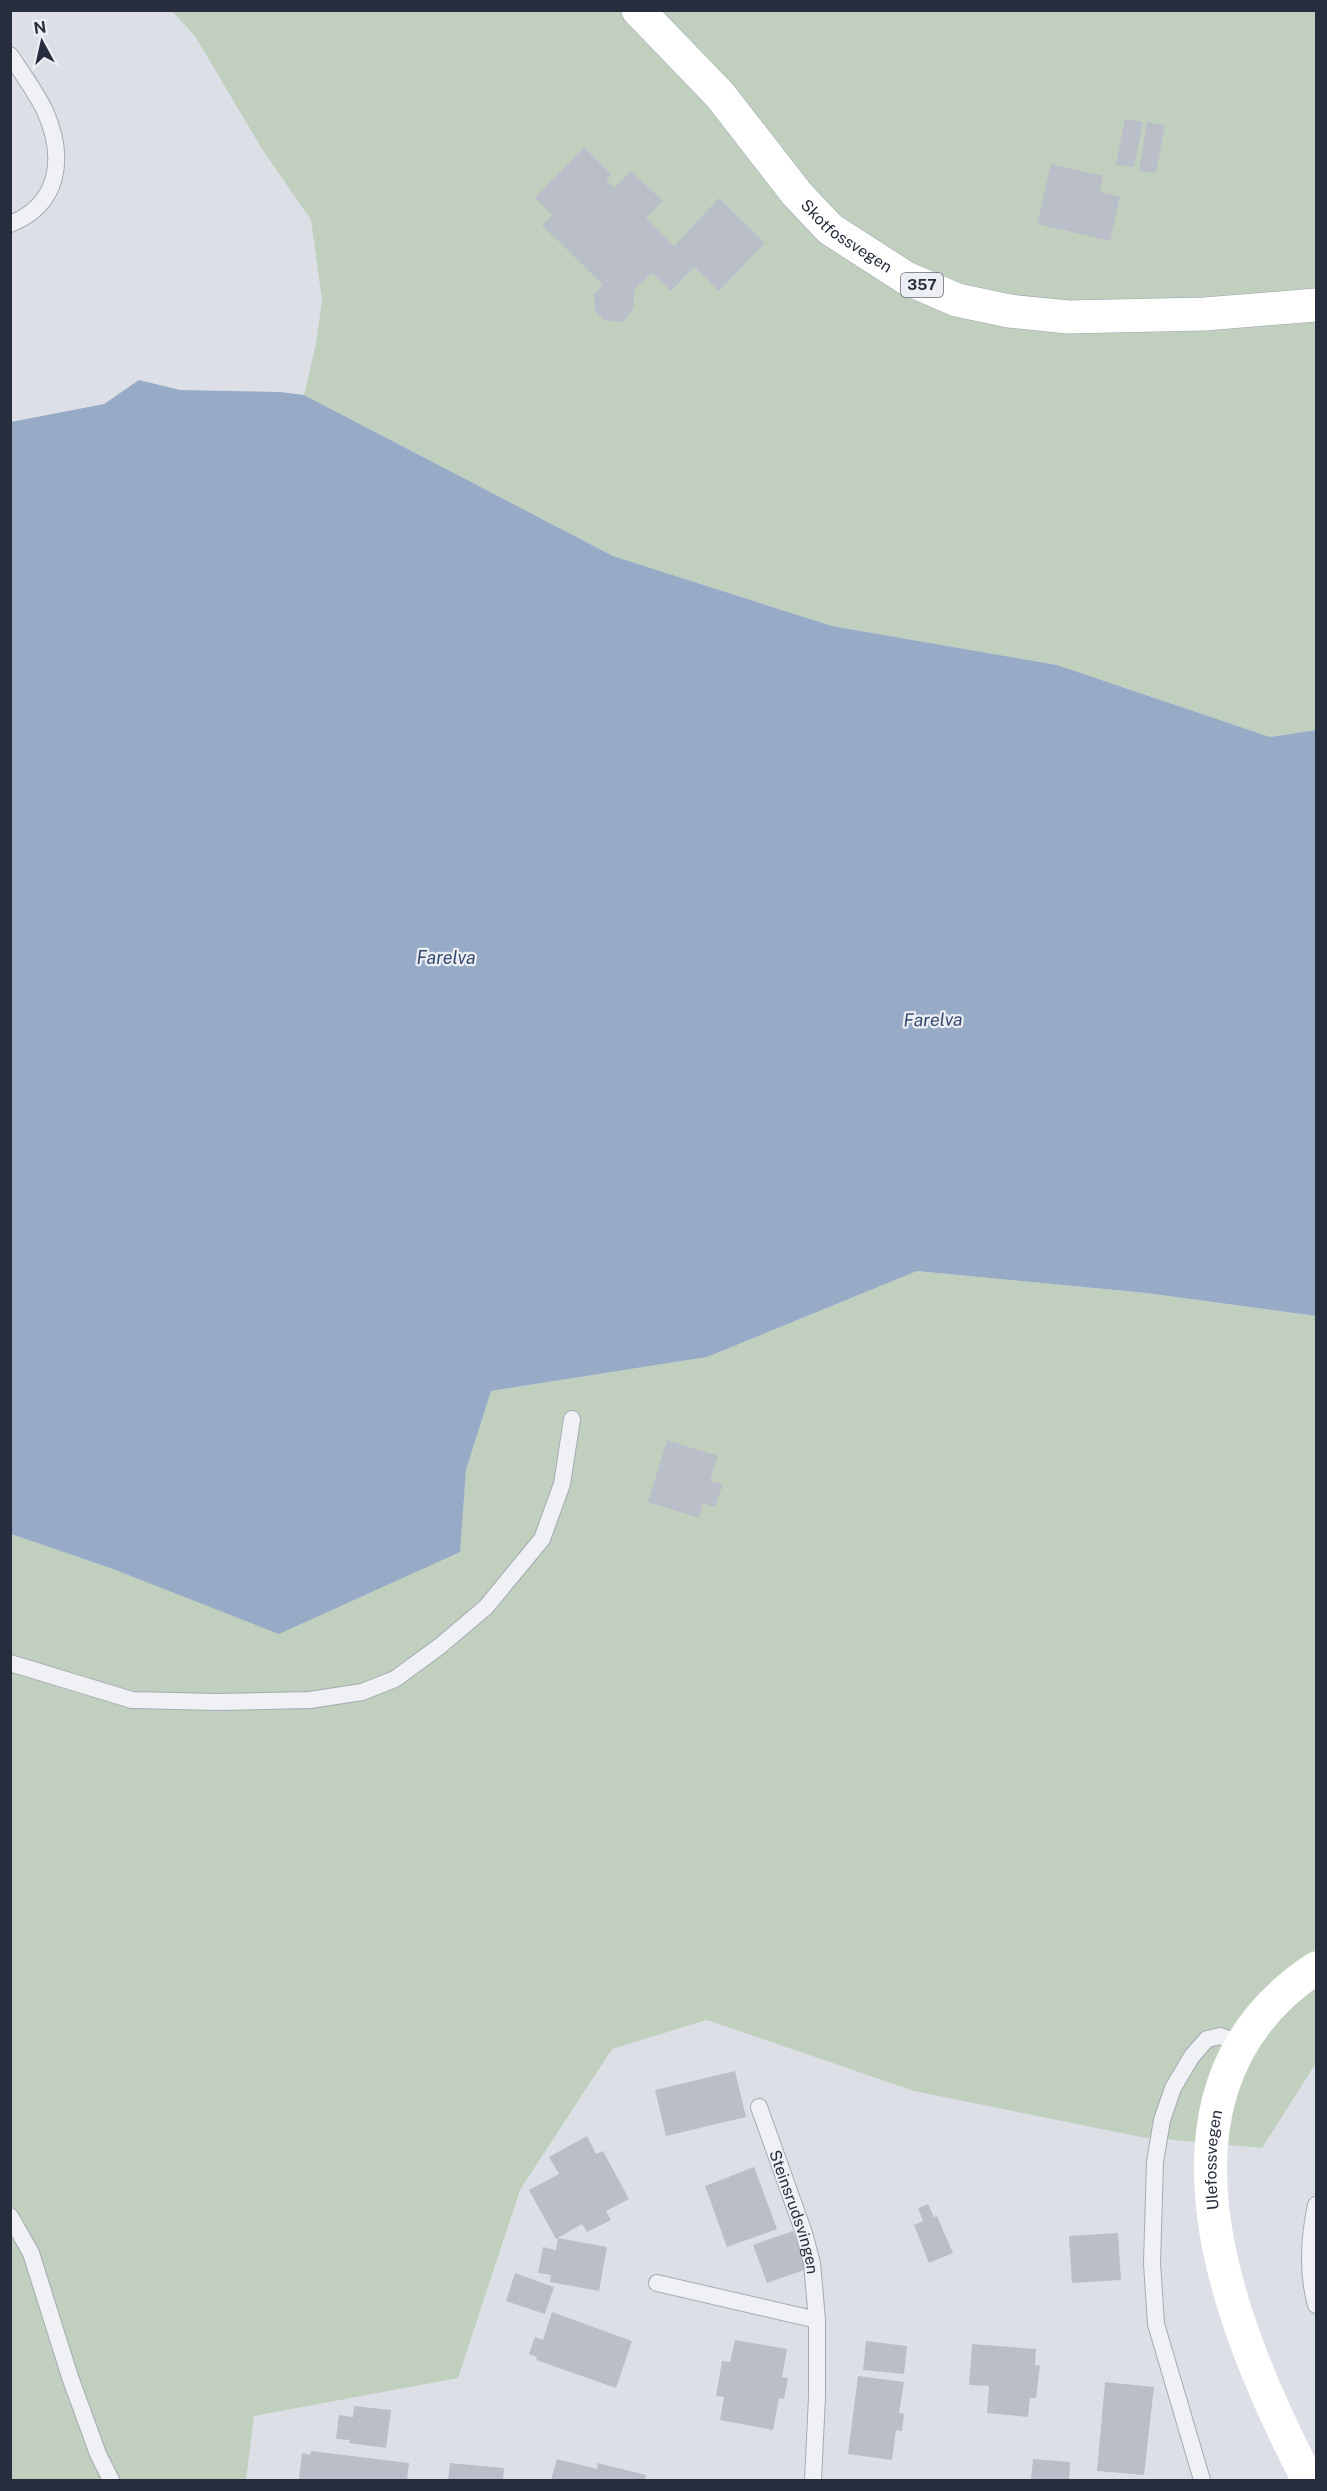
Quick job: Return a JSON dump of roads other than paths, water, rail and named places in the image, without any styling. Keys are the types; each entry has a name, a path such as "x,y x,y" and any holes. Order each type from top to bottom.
{"main road":[{"name":"Skotfossvegen","path":"638,10 720,95 797,194 830,229 906,279 957,300 1009,311 1068,317 1205,314 1317,305"},
{"name":"Ulefossvegen","path":"1308,2481 1284,2435 1230,2296 1218,2251 1212,2212 1210,2158 1220,2087 1241,2044 1268,2008 1317,1968"}],"lane":[{"path":"10,55 45,111 55,144 57,172 49,194 26,218 10,224"},
{"path":"10,1663 132,1700 217,1702 310,1700 362,1692 395,1679 440,1646 486,1607 542,1539 562,1484 572,1419"},
{"path":"1202,2481 1156,2324 1152,2263 1155,2162 1162,2120 1173,2088 1192,2056 1207,2039 1220,2036 1241,2044"},
{"name":"Steinsrudsvingen","path":"759,2107 804,2233 812,2263 817,2320 817,2397 813,2481"},
{"path":"1317,2205 1310,2250 1311,2287 1317,2305"},
{"path":"10,2216 31,2253 70,2378 98,2454 111,2481"},
{"path":"657,2283 817,2320"}],"water":[{"name":"Farelva","path":"139,380 180,390 280,392 304,395 613,556 832,626 1057,665 1270,737 1316,730 1316,1316 1146,1293 917,1271 707,1357 491,1391 466,1470 460,1552 279,1634 113,1569 11,1534 11,422 104,404"}]}
